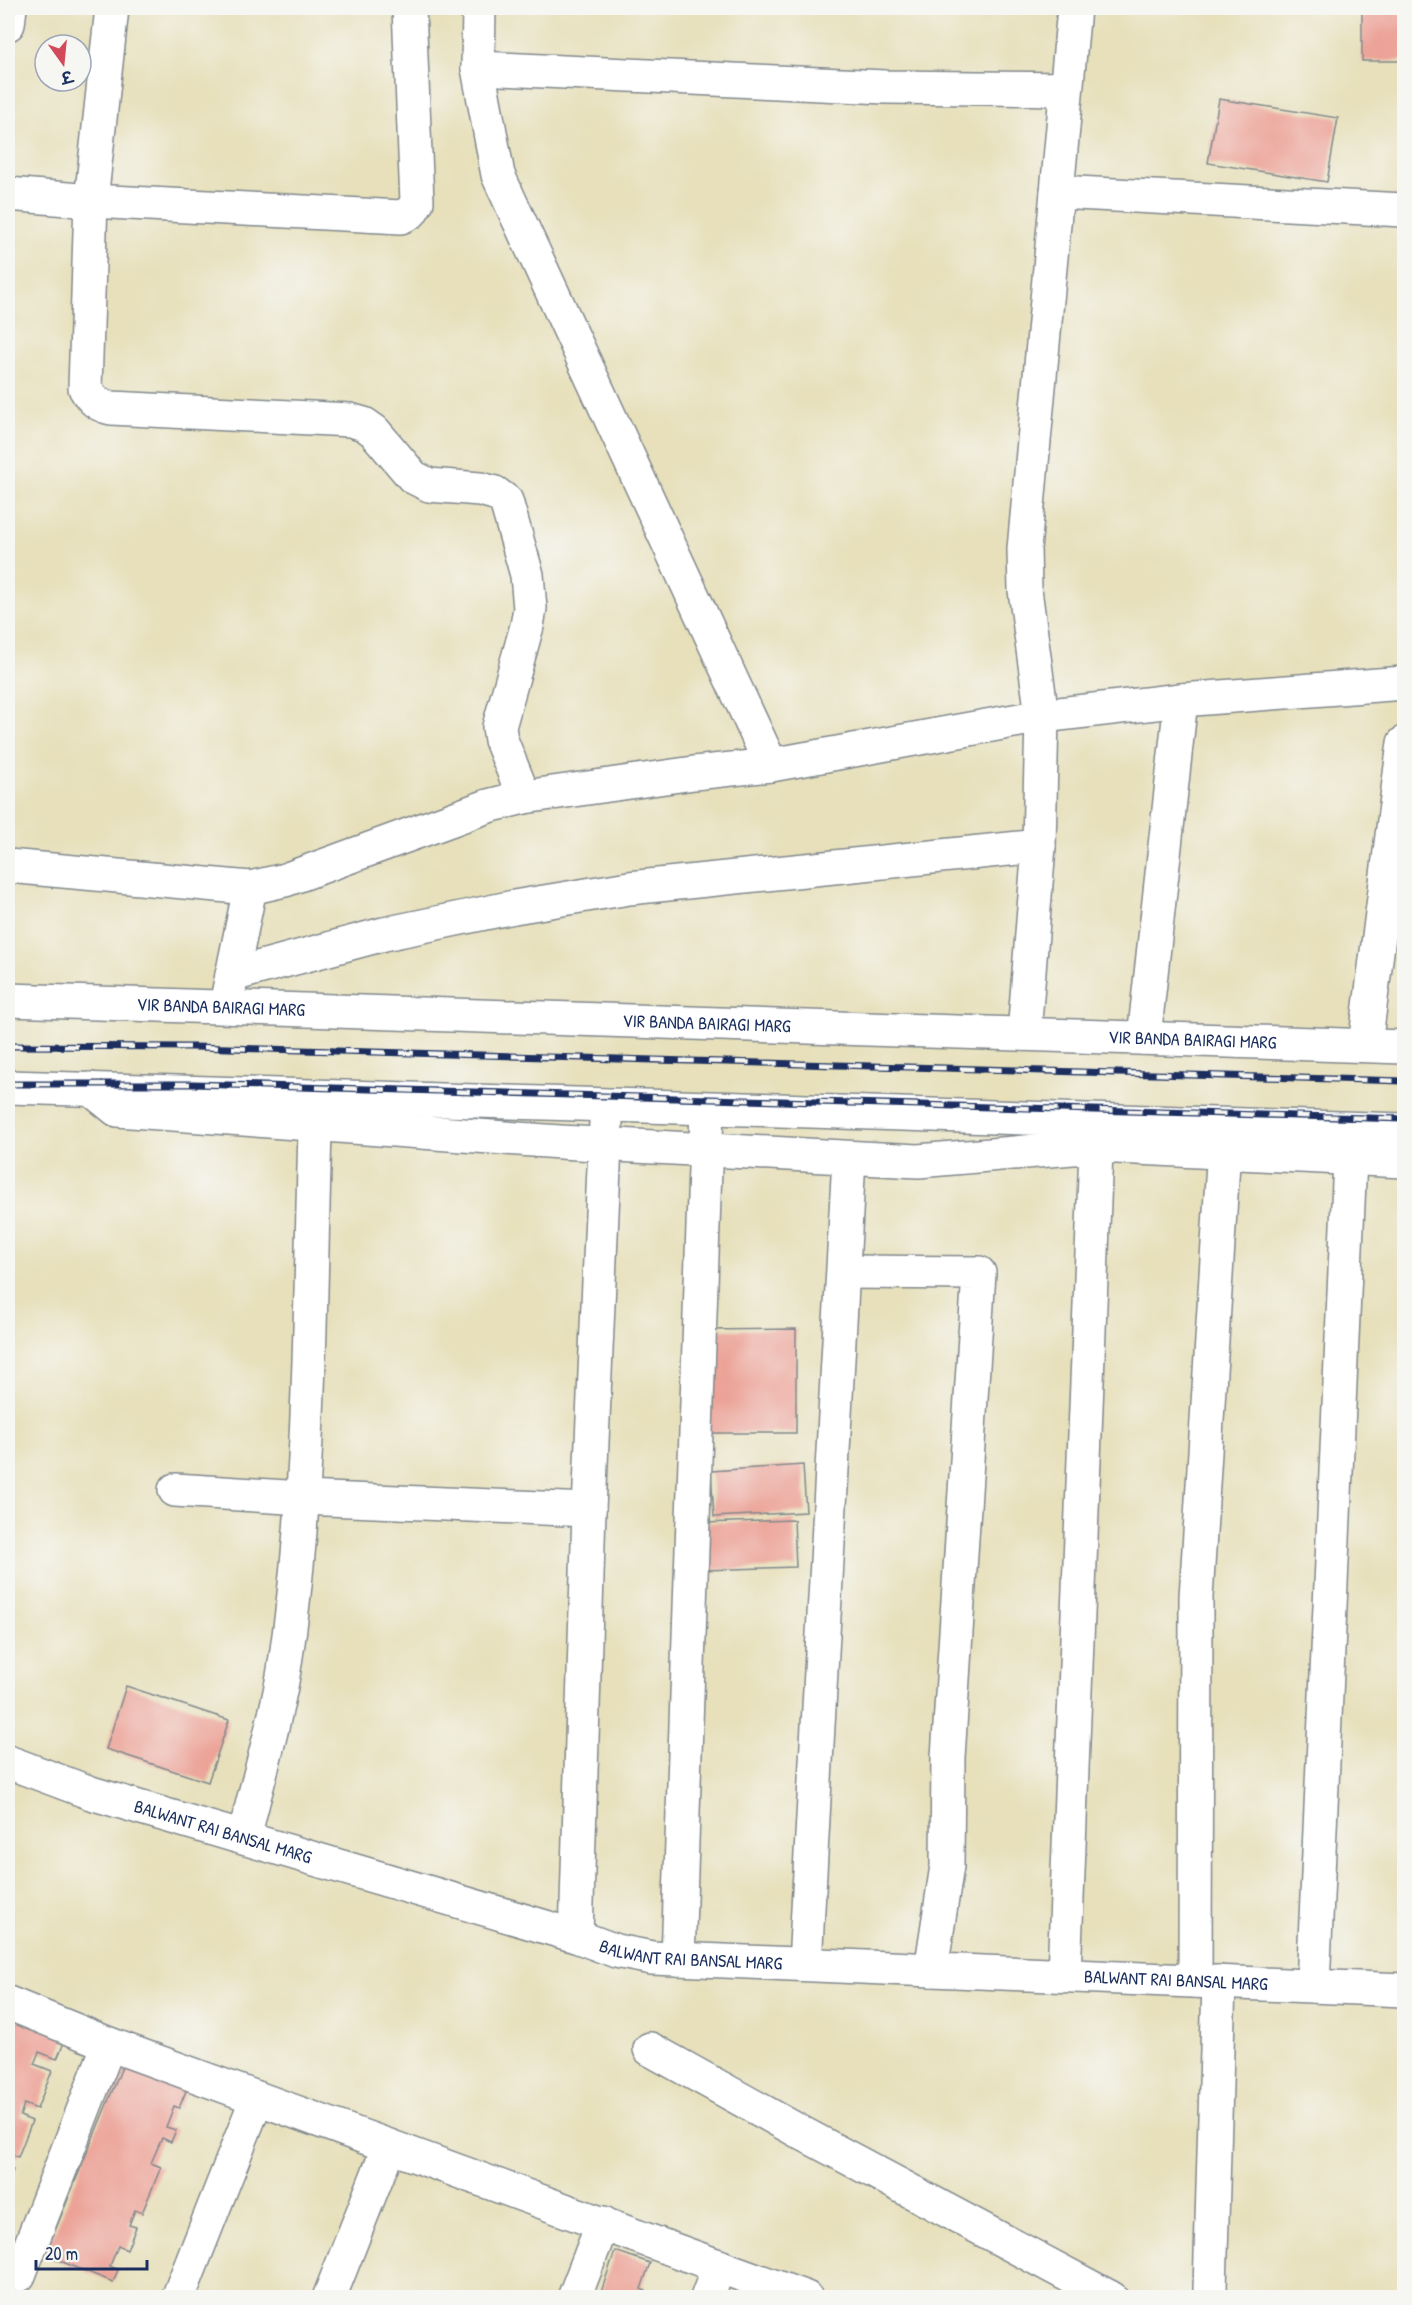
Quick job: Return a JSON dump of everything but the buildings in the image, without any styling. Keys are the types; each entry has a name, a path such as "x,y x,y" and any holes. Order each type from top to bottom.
{"street":[{"path":"8,24 10,8"},
{"path":"112,8 91,201 85,388 90,397 99,405 111,408 350,420 364,424 374,431 413,477 429,485 480,489 495,493 506,501 527,575 530,608 499,727 501,740 524,796"},
{"path":"8,194 91,201 401,217 411,212 417,202 409,8"},
{"path":"479,8 478,68 498,175 771,765"},
{"path":"1024,1034 1039,846 1042,716 1025,590 1024,549 1074,8"},
{"path":"478,68 885,87 1066,89"},
{"path":"1057,192 1404,210"},
{"path":"8,866 250,888 285,880 488,806 524,796 771,765 1042,716 1181,700 1404,683"},
{"path":"1144,1038 1181,700"},
{"path":"1365,1045 1404,743"},
{"path":"229,990 384,934 514,907 629,888 1039,846"},
{"path":"229,990 250,888"},
{"name":"VIR BANDA BAIRAGI MARG","path":"8,1000 229,990 1024,1034 1404,1047"},
{"path":"8,1087 91,1089 316,1111 605,1144 918,1161 1096,1133"},
{"path":"316,1111 607,1105 856,1111 1096,1133 1351,1143 1404,1130"},
{"path":"576,1936 589,1510 607,1105"},
{"path":"678,1959 707,1108"},
{"path":"244,1838 284,1669 303,1498 316,1111"},
{"path":"1064,1975 1096,1133"},
{"path":"1212,2298 1210,2289 1207,1981 1196,1597 1224,1138"},
{"path":"1351,1143 1404,1161"},
{"path":"1313,1986 1351,1143"},
{"path":"805,1964 849,1158"},
{"path":"843,1272 979,1273 948,1757 947,1866 931,1970"},
{"path":"175,1490 303,1498 589,1510"},
{"name":"BALWANT RAI BANSAL MARG","path":"8,1762 91,1793 576,1936 616,1951 652,1958 1404,1990"},
{"path":"8,2004 109,2044 806,2298"},
{"path":"19,2275 109,2044"},
{"path":"650,2049 1111,2298"},
{"path":"178,2298 257,2098"},
{"path":"329,2298 389,2146"},
{"path":"574,2298 603,2223"},
{"path":"707,2298 719,2266"}],"railway":[{"path":"8,1046 194,1047 1404,1081"},
{"path":"8,1084 193,1084 1404,1119"}]}
